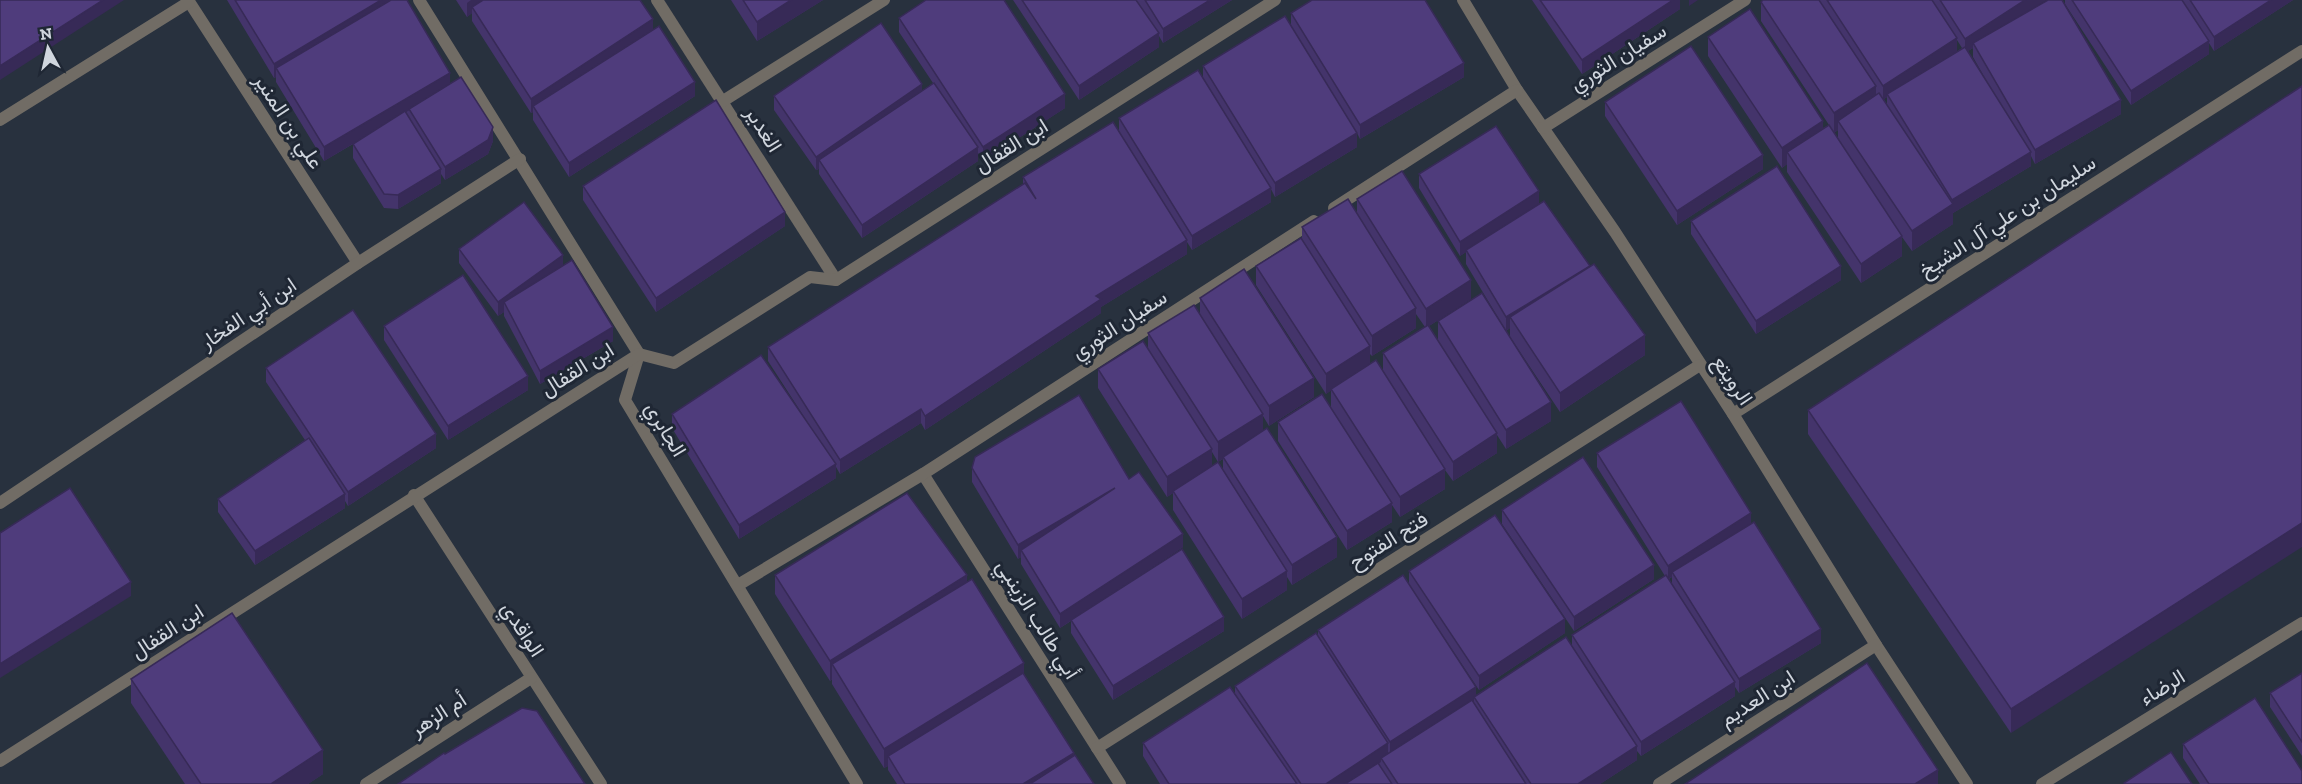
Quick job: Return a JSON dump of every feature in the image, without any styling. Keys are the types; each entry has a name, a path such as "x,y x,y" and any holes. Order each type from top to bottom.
{"street":[{"path":"419,0 520,159 639,354"},
{"name":"الغدير","path":"657,0 836,280"},
{"path":"723,101 884,0"},
{"name":"ابن القفال","path":"0,761 414,495 639,354 674,363 810,277 836,280 1275,0"},
{"name":"الرويتع","path":"1463,0 1517,90 1615,232 1733,414 1876,645 1967,784"},
{"name":"سفيان الثوري","path":"1543,128 1745,0"},
{"path":"0,120 188,1"},
{"name":"علي بن المنير","path":"188,1 358,263"},
{"name":"سليمان بن علي آل الشيخ","path":"1733,414 2302,51"},
{"name":"سفيان الثوري","path":"738,585 923,474 1517,90"},
{"name":"ابن أبي الفخار","path":"0,502 358,263 520,159"},
{"name":"الجابري","path":"639,354 625,400 857,784"},
{"name":"فتح الفتوح","path":"1097,748 1700,364"},
{"name":"أبي طالب الزينبي","path":"923,474 1120,784"},
{"name":"الواقدي","path":"414,495 601,784"},
{"name":"الرضاء","path":"2042,784 2302,623"},
{"name":"ابن العديم","path":"1659,784 1876,645"},
{"name":"أم الزهر","path":"366,784 531,678"}],"building":[{"path":"0,0 103,0 0,66"},
{"path":"235,0 381,0 274,64"},
{"path":"391,0 407,0 450,73 324,147 276,68"},
{"path":"483,0 640,0 653,19 531,99 472,7"},
{"path":"743,0 791,0 757,22"},
{"path":"926,0 1004,0 1065,94 983,147 899,18"},
{"path":"1022,0 1136,0 1159,33 1079,86"},
{"path":"1145,0 1210,0 1163,29"},
{"path":"1312,0 1425,0 1464,63 1360,125 1291,13"},
{"path":"1540,0 1673,0 1582,60"},
{"path":"1763,0 1819,0 1876,86 1834,113 1761,2"},
{"path":"1827,0 1932,0 1957,38 1883,86"},
{"path":"1940,0 2025,0 1965,39"},
{"path":"2048,0 2062,0 2121,100 2035,150 1973,43"},
{"path":"2072,0 2182,0 2209,41 2131,91"},
{"path":"2190,0 2271,0 2214,37"},
{"path":"1750,9 1823,121 1782,148 1708,37"},
{"path":"1285,16 1357,133 1275,183 1203,66"},
{"path":"881,23 922,84 816,157 774,96"},
{"path":"659,26 695,82 569,163 533,106"},
{"path":"1691,46 1763,155 1677,211 1605,102"},
{"path":"1965,47 2031,152 1952,200 1887,94"},
{"path":"1198,70 1271,188 1192,236 1119,118"},
{"path":"461,77 493,127 488,140 445,167 409,109"},
{"path":"934,83 978,147 862,225 819,160"},
{"path":"2302,86 2302,523 2011,709 1808,410"},
{"path":"1879,93 1953,204 1912,231 1838,121"},
{"path":"716,100 785,212 656,298 583,186"},
{"path":"405,111 441,169 398,195 384,194 353,144"},
{"path":"1113,122 1187,240 1096,296 1101,299 925,416 921,409 840,460 768,347 1025,183 1036,199 1023,177"},
{"path":"1829,125 1902,236 1861,264 1787,152"},
{"path":"1496,126 1539,191 1460,242 1419,174"},
{"path":"1777,166 1841,266 1756,321 1691,221"},
{"path":"1402,171 1471,280 1426,309 1357,199"},
{"path":"1348,199 1416,308 1372,336 1302,227"},
{"path":"1544,201 1590,266 1506,317 1466,250"},
{"path":"524,202 563,255 498,302 459,249"},
{"path":"1301,238 1370,346 1326,374 1256,266"},
{"path":"572,260 613,327 540,371 504,302"},
{"path":"1594,264 1645,335 1560,393 1510,317"},
{"path":"1244,269 1314,378 1269,406 1200,298"},
{"path":"463,275 528,376 448,426 384,326"},
{"path":"1482,293 1551,402 1506,430 1438,321"},
{"path":"1194,305 1263,414 1218,442 1148,333"},
{"path":"353,310 436,434 348,492 266,368"},
{"path":"1428,325 1497,433 1453,462 1383,353"},
{"path":"1143,341 1212,449 1167,477 1098,369"},
{"path":"761,355 836,464 739,525 672,414"},
{"path":"1376,360 1445,469 1400,497 1331,389"},
{"path":"1322,394 1392,503 1347,531 1278,422"},
{"path":"1079,395 1129,479 1139,472 1183,534 1060,614 1021,550 1115,488 1018,545 972,468 975,457"},
{"path":"1681,401 1751,513 1668,566 1597,453"},
{"path":"1267,428 1337,537 1292,565 1223,457"},
{"path":"309,438 345,494 255,551 218,499"},
{"path":"1583,457 1654,565 1574,617 1502,510"},
{"path":"1218,462 1287,571 1242,599 1173,491"},
{"path":"70,488 131,582 0,664 0,533"},
{"path":"907,493 967,575 830,661 775,575"},
{"path":"1495,515 1565,619 1479,676 1409,571"},
{"path":"1754,522 1821,629 1739,679 1672,572"},
{"path":"1182,549 1224,617 1113,686 1071,620"},
{"path":"1403,575 1476,687 1390,742 1318,630"},
{"path":"1666,575 1735,682 1641,742 1572,635"},
{"path":"972,579 1024,663 884,749 832,664"},
{"path":"232,613 323,750 271,784 201,784 131,679"},
{"path":"1316,633 1388,743 1326,784 1301,784 1235,686"},
{"path":"1566,637 1637,746 1578,784 1531,784 1474,697"},
{"path":"1867,663 1938,770 1915,784 1685,784"},
{"path":"1023,673 1074,753 1023,784 905,784 888,756"},
{"path":"2302,673 2302,742 2270,693"},
{"path":"1230,687 1297,784 1169,784 1143,743"},
{"path":"2255,698 2302,771 2302,784 2209,784 2183,744"},
{"path":"1472,700 1526,784 1398,784 1381,758"},
{"path":"522,708 537,711 585,784 398,784 444,753"},
{"path":"2171,752 2192,784 2124,783"},
{"path":"1075,755 1094,784 1030,784"},
{"path":"1378,763 1392,784 1345,784"}]}
